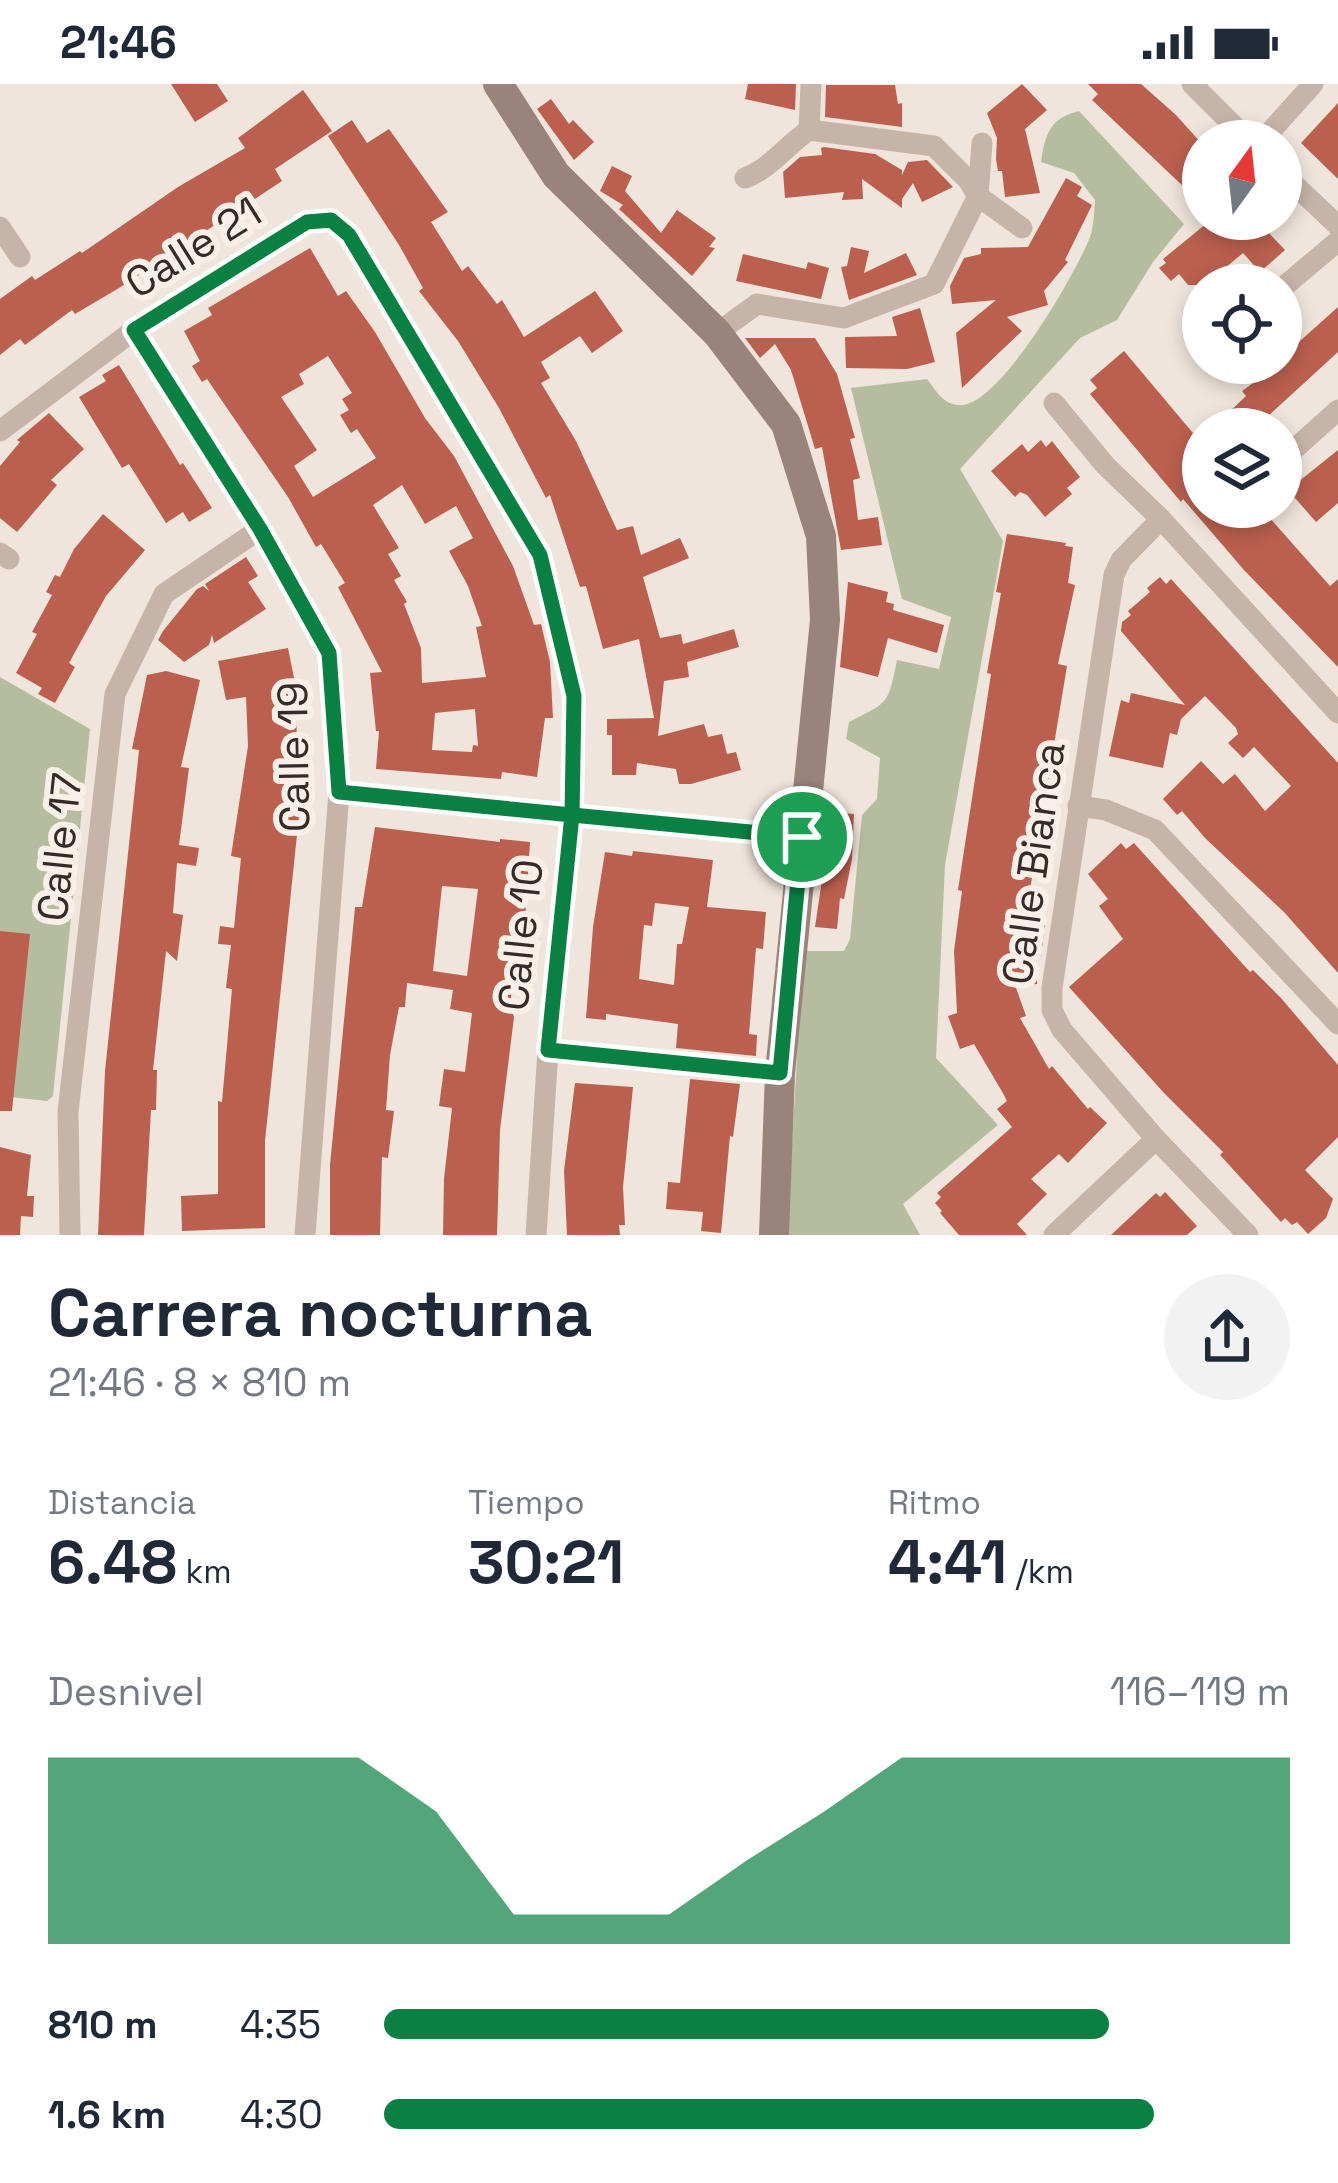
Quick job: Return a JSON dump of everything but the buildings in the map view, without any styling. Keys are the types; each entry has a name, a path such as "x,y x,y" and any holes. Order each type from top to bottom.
{"street":[{"path":"498,84 556,175 717,334 785,424 821,536 825,620 780,1073 774,1235"},
{"path":"808,130 811,84"},
{"path":"1192,84 1228,120"},
{"path":"1281,120 1313,84"},
{"path":"745,178 762,172 808,130 934,146 978,196 1022,229"},
{"path":"717,334 757,304 844,318 934,284 978,196 982,143"},
{"path":"1302,192 1338,226"},
{"name":"Calle 10","path":"315,221 331,220 349,235 540,555 574,696 572,815 548,1050 536,1235"},
{"name":"Calle 21","path":"0,430 134,330 315,221"},
{"path":"0,227 20,256"},
{"path":"1302,272 1338,242"},
{"name":"Calle 19","path":"134,330 260,529 329,653 339,792 305,1235"},
{"path":"1054,403 1105,465 1161,519 1338,712"},
{"path":"1302,442 1338,410"},
{"name":"Calle Bianca","path":"1161,519 1120,560 1114,575 1052,1010 1062,1030 1156,1139 1248,1235"},
{"name":"Calle 17","path":"70,1235 68,1112 115,694 164,594 260,529"},
{"path":"339,792 802,837"},
{"path":"1078,806 1106,810 1155,830 1338,1024"},
{"path":"548,1050 780,1073"},
{"path":"1054,1235 1156,1139"}],"green space":[{"path":"1079,111 1182,226 1117,320 1080,338 960,469 1003,541 945,865 936,1058 998,1125 903,1204 920,1235 787,1235 803,951 844,951 850,939 862,815 877,799 880,758 846,739 849,722 884,701 897,660 939,669 951,617 902,599 851,388 927,379 946,401 962,405 997,383 1016,360 1054,305 1091,232 1095,200 1074,173 1041,162 1051,129 1061,118"},
{"path":"0,677 90,729 53,1096 47,1101 0,1096"}],"route":[{"path":"802,837 572,815 574,696 540,555 349,235 331,220 307,222 134,330 260,529 329,653 339,792 572,815 548,1050 780,1073 802,837"}]}
